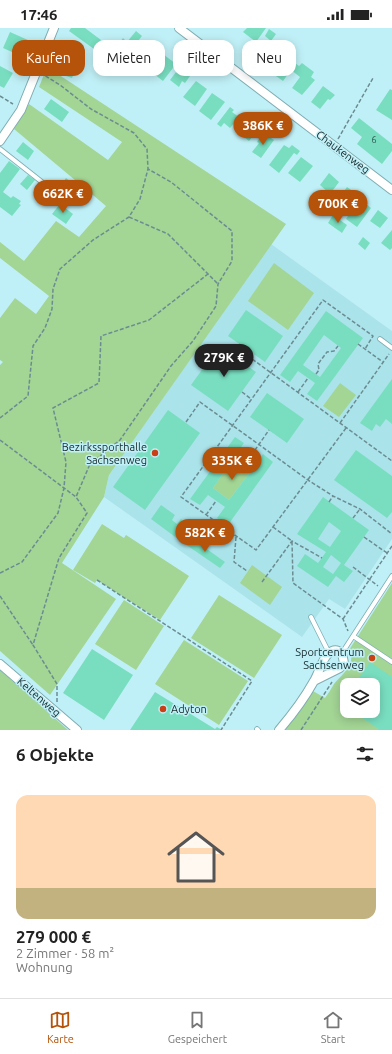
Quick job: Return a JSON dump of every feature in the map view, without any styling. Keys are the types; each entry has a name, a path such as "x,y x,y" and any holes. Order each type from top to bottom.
{"street":[{"path":"50,40 54,28"},
{"name":"Chaukenweg","path":"179,28 392,190"},
{"path":"0,141 21,110 36,76"},
{"path":"279,730 293,714 314,681 329,653 337,650 342,653 344,663 340,668 314,681"},
{"name":"Keltenweg","path":"0,664 77,730"}],"lane":[{"path":"0,150 48,186"},
{"path":"380,339 392,349"},
{"path":"342,653 392,576"},
{"path":"311,618 329,653"},
{"path":"353,636 392,662"}],"path":[{"path":"0,418 28,396 33,346 45,328 52,309 53,289 60,269 93,240 129,217 140,199 148,169 147,149 134,133 91,109 60,84 45,76"},
{"path":"334,145 373,78"},
{"path":"0,96 21,110"},
{"path":"76,497 90,464 120,440 171,366 193,341 216,306 218,284 232,261 232,231 171,182 148,169"},
{"path":"129,217 168,234 218,284"},
{"path":"0,573 22,562 58,512 64,488 66,462 53,408 99,383 101,336 149,320 208,274"},
{"path":"346,428 256,550 181,497 323,300 374,336 365,349"},
{"path":"240,344 237,348 392,461"},
{"path":"358,344 383,362"},
{"path":"316,374 319,370 318,364 327,352 334,351 338,346"},
{"path":"339,423 392,349"},
{"path":"298,392 308,378"},
{"path":"242,392 251,399"},
{"path":"186,422 200,402 308,480 333,496 360,509 392,534"},
{"path":"248,460 269,430"},
{"path":"0,440 76,497 87,512 59,558 33,646"},
{"path":"330,502 333,496"},
{"path":"206,515 216,501"},
{"path":"353,518 360,509"},
{"path":"273,527 292,541 322,558"},
{"path":"236,536 234,562 247,571"},
{"path":"364,538 387,553"},
{"path":"262,582 292,541"},
{"path":"292,541 293,583 343,619 348,633 353,636"},
{"path":"343,619 392,546"},
{"path":"353,567 383,590"},
{"path":"97,580 252,681 221,730"},
{"path":"0,596 57,684 58,714"},
{"path":"301,730 326,692"}],"shaded area":[{"path":"271,244 392,331 392,539 345,609 329,599 302,637 104,497 109,475"}],"green space":[{"path":"43,76 61,76 286,224 109,475 104,497 62,563 116,599 50,695 0,651 0,365 3,362 0,360 0,318 15,298 36,314 49,296 0,258 0,242 24,261 56,221 79,237 106,206 14,129 29,104 108,160 122,142 39,87"},
{"path":"274,263 314,293 288,330 248,301"},
{"path":"340,383 356,395 339,417 323,406"},
{"path":"233,459 251,471 229,500 213,488"},
{"path":"102,524 124,538 126,535 189,576 160,620 97,580 95,583 73,570"},
{"path":"252,565 282,587 270,605 240,583"},
{"name":"Sportcentrum Sachsenweg","path":"392,583 392,730 285,730 313,691 325,698 334,684 348,668 351,655 349,650"},
{"path":"219,595 282,635 254,678 191,638"},
{"path":"124,600 164,626 136,670 95,644"},
{"path":"184,640 248,681 219,725 155,684"},
{"path":"0,670 68,730 0,730"}],"building":[{"path":"71,28 85,28 101,40 93,40 93,48 85,43 85,40 82,40 69,31"},
{"path":"247,28 266,28 257,40 253,40 243,32"},
{"path":"269,29 276,34 272,40 265,36"},
{"path":"136,31 142,36 139,40 129,40"},
{"path":"10,32 28,40 12,40 12,52 3,48"},
{"path":"165,56 173,62 173,68 163,81 156,76 165,76"},
{"path":"302,63 314,72 311,77 315,80 302,95 292,88 300,77 296,74 296,64 299,66"},
{"path":"0,66 12,72 12,75 4,88 0,86"},
{"path":"173,76 190,76 185,83 182,81 179,87 170,80"},
{"path":"276,76 287,76 283,81"},
{"path":"196,81 207,89 195,106 183,97"},
{"path":"323,86 335,95 330,100 328,99 320,109 311,102"},
{"path":"390,89 392,90 392,120 376,110"},
{"path":"212,93 225,102 211,120 199,111"},
{"path":"51,99 69,112 62,122 44,109"},
{"path":"230,107 234,110 232,112 239,117 230,128 224,123 221,127 217,124"},
{"path":"359,118 392,144 392,151 382,164 357,144 362,137 351,128"},
{"path":"249,121 257,127 254,130 256,132 249,141 244,137 246,134 241,130"},
{"path":"265,134 274,140 261,158 252,152 259,143 257,142 261,136 263,137"},
{"path":"23,142 34,151 28,160 16,151"},
{"path":"284,145 289,148 292,145 300,151 297,155 294,153 279,173 269,165"},
{"path":"301,157 313,166 300,182 288,173"},
{"path":"9,161 20,169 3,192 11,198 13,196 21,201 19,204 21,205 12,216 0,207 0,173"},
{"path":"329,173 339,182 330,194 320,185"},
{"path":"28,175 35,180 27,190 20,184"},
{"path":"66,178 80,189 72,200 58,189"},
{"path":"347,187 354,192 342,209 338,207 341,204 337,201"},
{"path":"360,199 371,208 357,227 346,219"},
{"path":"60,204 73,214 66,224 52,214"},
{"path":"378,210 388,218 380,228 370,221"},
{"path":"333,215 347,225 342,233 328,223"},
{"path":"392,230 392,248 390,250 381,243"},
{"path":"363,237 370,243 365,250 358,244"},
{"path":"246,310 283,336 265,362 228,336"},
{"path":"326,311 363,338 317,401 307,394 315,383 298,371 290,382 280,375","holes":["324,335 341,348 320,377 303,365"]},
{"path":"219,346 256,372 228,411 191,385"},
{"path":"392,379 392,424 386,419 380,427 376,424 372,431 360,423"},
{"path":"267,393 304,419 287,443 250,417"},
{"path":"168,410 200,433 145,510 113,487"},
{"path":"235,437 244,443 236,454 255,465 263,454 273,462 228,525 217,518 225,507 208,495 200,505 190,499","holes":["233,459 251,471 229,500 213,488"]},
{"path":"356,450 392,476 392,512 387,518 334,480"},
{"path":"323,497 369,530 344,565 353,571 344,582 336,576 328,587 297,566 305,554 318,563 326,552 297,534","holes":["329,522 341,531 330,547 318,539","331,555 341,563 333,574 323,567"]},
{"path":"161,505 175,515 172,520 177,524 181,519 188,525 178,539 151,519"},
{"path":"190,537 225,562 220,568 185,544"},
{"path":"92,649 133,675 104,720 63,693"},
{"path":"370,662 392,677 392,730 380,730 362,718 380,718 380,678 359,678"},
{"name":"Adyton","path":"155,692 215,729 217,727 222,730 130,730"}],"place":[{"name":"Bezirkssporthalle Sachsenweg","path":"155,453"},
{"name":"Sportcentrum Sachsenweg","path":"372,658"},
{"name":"Adyton","path":"163,709"}]}
